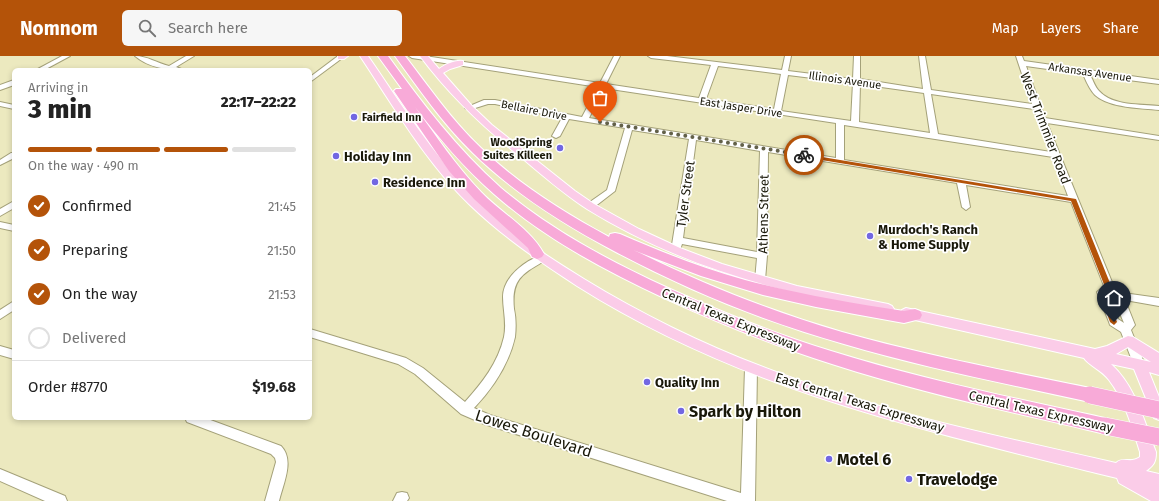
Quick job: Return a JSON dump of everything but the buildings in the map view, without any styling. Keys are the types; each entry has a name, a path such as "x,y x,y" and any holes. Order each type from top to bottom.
{"highway":[{"name":"Central Texas Expressway","path":"400,56 460,133 488,162 516,184 578,226 629,254 675,276 753,307 841,337 883,349 930,361 1159,410"},
{"name":"Central Texas Expressway","path":"384,57 450,144 478,173 515,204 552,230 590,254 637,279 760,333 834,358 935,386 1105,426 1159,437"},
{"path":"384,57 382,63 406,102 453,169 478,196 533,246 540,256"},
{"path":"516,184 533,190 576,217 606,233 648,252 706,273 763,290 821,302 904,317 915,315"}],"main road":[{"name":"East Central Texas Expressway","path":"364,56 435,159 459,188 489,217 540,256 627,310 698,345 752,368 816,392 911,420 1014,447 1159,481"},
{"path":"425,57 469,108 489,127 553,179 590,206 635,232 676,251 718,267 760,280 1159,369"},
{"path":"438,73 447,67 460,63"},
{"path":"1089,354 1110,351 1126,335 1159,360"},
{"path":"1070,350 1092,358 1103,365 1115,376 1125,390 1148,452 1148,460 1137,468 1103,467"},
{"name":"West Trimmier Road","path":"1139,365 1159,415"},
{"path":"1103,467 1150,490 1159,497"}],"street":[{"path":"43,68 67,56"},
{"path":"138,56 153,64 166,68"},
{"path":"171,68 191,56"},
{"path":"312,78 342,56"},
{"name":"East Jasper Drive","path":"413,56 1056,155"},
{"path":"585,119 617,56"},
{"name":"Illinois Avenue","path":"651,56 856,81 1038,107"},
{"path":"777,112 788,56"},
{"path":"855,124 857,56"},
{"path":"922,56 934,136"},
{"name":"Arkansas Avenue","path":"1020,60 1086,72 1159,82"},
{"name":"West Trimmier Road","path":"1020,60 1074,200 1111,288 1130,325 1126,335"},
{"path":"702,101 715,64"},
{"path":"1086,72 1098,94 1104,99 1159,108"},
{"path":"0,88 12,83"},
{"name":"Bellaire Drive","path":"469,108 488,102 495,102 567,116 1074,200"},
{"path":"0,104 12,107"},
{"path":"556,136 567,116"},
{"path":"1043,120 1159,138"},
{"path":"840,122 840,161"},
{"path":"590,206 611,191 629,126"},
{"name":"Tyler Street","path":"676,251 679,240 693,137"},
{"name":"Athens Street","path":"760,280 762,256 764,149"},
{"path":"0,163 12,156"},
{"path":"961,181 966,207"},
{"path":"0,213 12,205"},
{"path":"0,225 12,228"},
{"path":"679,240 762,256"},
{"path":"465,410 491,380 505,350 511,328 508,296 510,286 518,274 540,256"},
{"path":"1111,288 1141,299 1159,302"},
{"path":"1111,288 1141,299"},
{"name":"West Trimmier Road","path":"1111,288 1102,292 1114,322 1126,335 1139,365"},
{"name":"Lowes Boulevard","path":"312,334 402,361 419,371 465,410 500,424 748,501"},
{"path":"0,350 12,354"},
{"path":"748,501 752,368"},
{"path":"197,420 269,446 281,455 282,462 272,501"},
{"path":"0,475 60,501"}],"way so far":[{"path":"600,122 804,155"}],"place":[{"name":"Fairfield Inn","path":"354,117"},
{"name":"WoodSpring Suites Killeen","path":"560,148"},
{"name":"Holiday Inn","path":"336,156"},
{"name":"Residence Inn","path":"375,182"},
{"name":"Murdoch's Ranch & Home Supply","path":"870,236"},
{"name":"Quality Inn","path":"647,382"},
{"name":"Spark by Hilton","path":"681,411"},
{"name":"Motel 6","path":"829,459"},
{"name":"Travelodge","path":"909,479"}],"route":[{"path":"804,155 1074,200 1109,288 1102,292 1114,322"}]}
